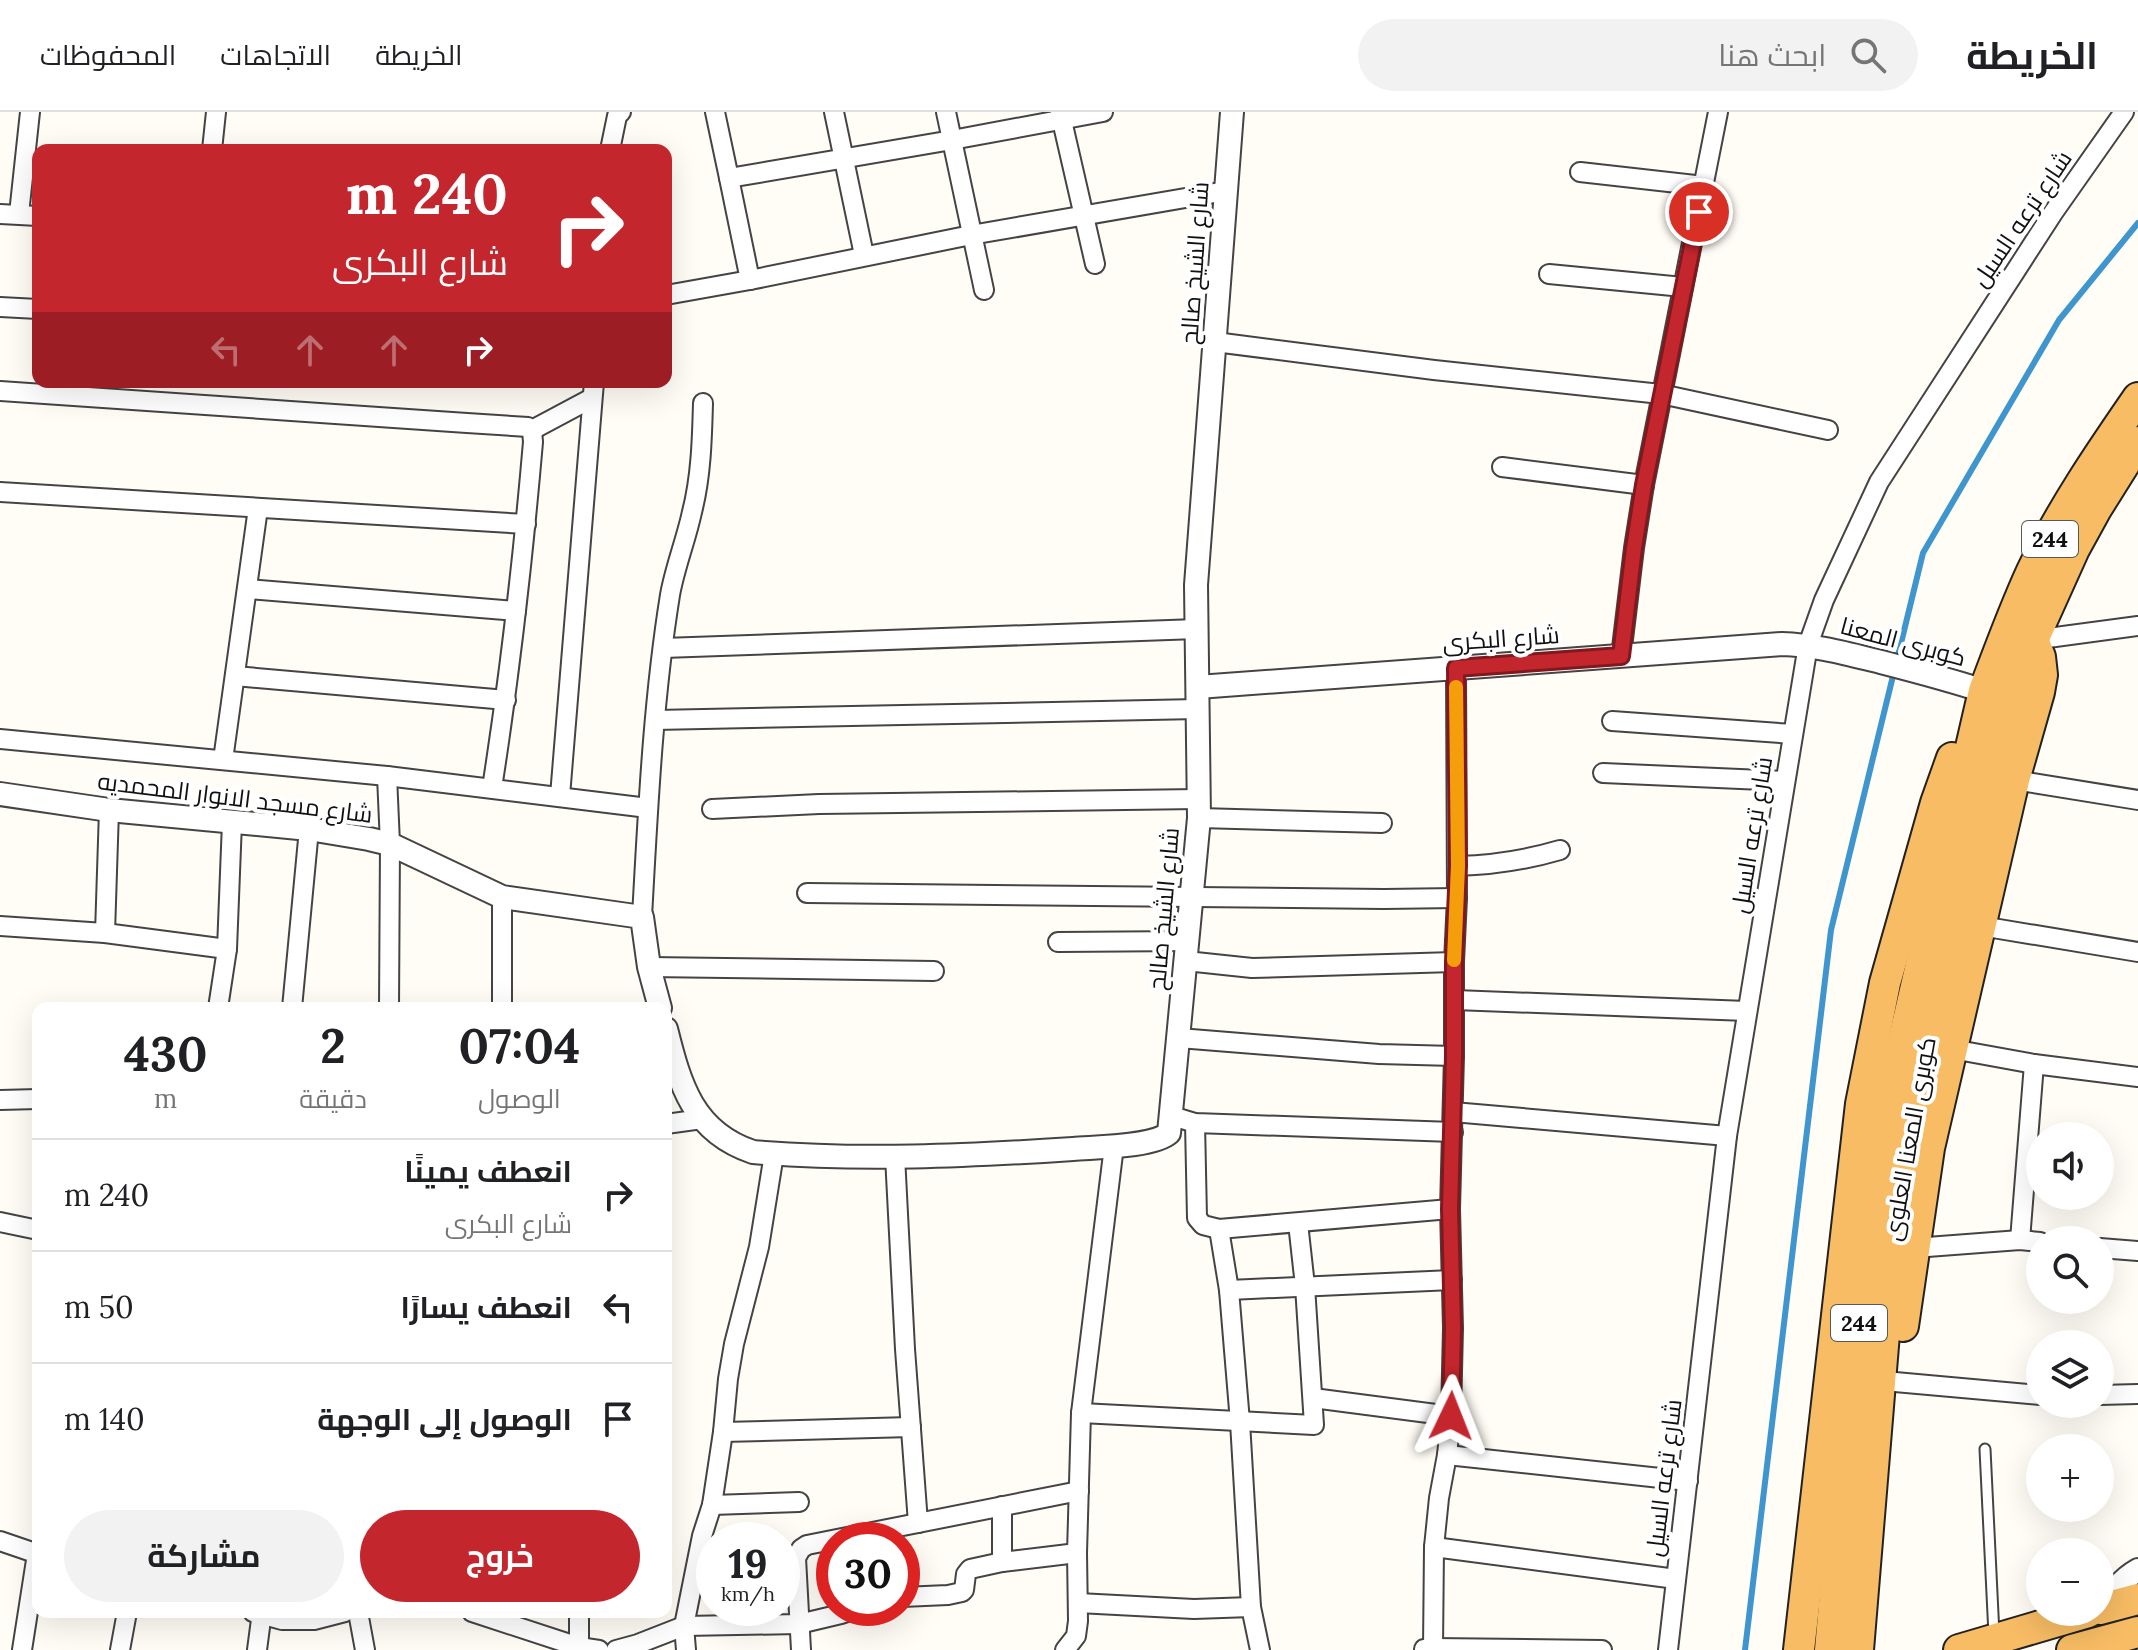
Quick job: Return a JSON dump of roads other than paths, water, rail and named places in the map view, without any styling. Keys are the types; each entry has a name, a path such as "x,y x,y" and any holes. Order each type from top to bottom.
{"highway":[{"name":"244","path":"1984,691 2032,571 2062,516 2138,398"},
{"name":"244","path":"2033,640 2074,549 2138,442"},
{"name":"كوبرى المعنا العلوى","path":"1830,1650 1867,1246 1886,1122 2014,690 2033,640"},
{"path":"1869,1650 1895,1382 1929,1148 2014,780 2039,692 2042,675 2040,657 2033,640"},
{"name":"كوبرى المعنا العلوى","path":"1858,1650 1893,1224 1924,1002 1984,691"},
{"path":"1799,1650 1861,1104 1872,1043 1889,968 1936,803 1949,765 1984,691"},
{"path":"2114,1605 2138,1599"},
{"path":"1959,1650 2037,1626"},
{"path":"2072,1650 2138,1632"}],"street":[{"path":"0,214 29,215 30,112"},
{"path":"213,144 216,112"},
{"path":"611,144 617,116 621,112"},
{"path":"715,112 750,280"},
{"path":"834,112 864,255"},
{"path":"946,112 984,290"},
{"path":"729,178 952,140 1061,116 1103,112"},
{"name":"شارع الشيخ صالح","path":"1172,1116 1198,808 1196,585 1232,112"},
{"path":"1621,656 1644,485 1718,112"},
{"name":"شارع ترعه السيل","path":"1668,1650 1727,1136 1808,645 1824,600 1879,482 2053,213 2124,112"},
{"path":"1061,116 1095,264"},
{"path":"1580,172 1704,186"},
{"path":"672,294 971,235 1226,191"},
{"path":"1549,274 1683,287"},
{"path":"0,307 32,309"},
{"path":"1215,342 1434,370 1661,394 1828,430"},
{"path":"532,430 593,390"},
{"path":"560,796 593,390"},
{"path":"0,391 451,421 528,427 532,430"},
{"path":"658,1002 649,967 642,917 648,808 663,648 674,576 696,495 703,403"},
{"path":"492,788 506,700 526,524 532,430"},
{"path":"1502,467 1644,485"},
{"path":"0,492 526,524"},
{"path":"223,760 258,508"},
{"path":"248,589 516,611"},
{"path":"2033,640 2138,626"},
{"path":"663,648 1197,629"},
{"name":"شارع البكرى","path":"1198,698 1456,668 1782,644 1808,645"},
{"name":"كوبرى المعنا","path":"1808,645 1940,677 1984,691"},
{"path":"1456,668 1458,866 1450,1209 1453,1328 1451,1416 1439,1498 1427,1649 1602,1650"},
{"path":"235,676 506,700"},
{"path":"655,720 1198,698"},
{"path":"1612,721 1793,734"},
{"path":"0,739 387,776 648,808"},
{"path":"1603,773 1785,781"},
{"path":"387,776 389,1002"},
{"path":"2014,780 2138,800"},
{"name":"شارع مسجد الانوار المحمديه","path":"0,794 109,810 309,829 390,844 502,897 642,917"},
{"path":"712,809 819,804 1198,808 1382,823"},
{"path":"105,933 109,810"},
{"path":"219,1002 227,949 232,822"},
{"path":"293,1002 309,829"},
{"path":"1458,866 1529,859 1560,850"},
{"path":"807,893 1457,898"},
{"path":"502,897 502,1002"},
{"path":"0,926 105,933 227,949"},
{"path":"1981,926 2138,952"},
{"path":"1058,942 1186,951 1252,968 1454,962"},
{"path":"649,967 934,971"},
{"path":"1455,1000 1747,1011"},
{"path":"1179,1038 1379,1054 1454,1056"},
{"path":"1952,1049 2034,1064 2138,1077"},
{"path":"672,1052 702,1119 716,1134 733,1145 753,1152 895,1156 992,1154 1114,1146 1165,1137 1170,1130 1172,1116 1195,1123 1453,1132"},
{"path":"2020,1240 2034,1064"},
{"path":"0,1100 32,1099"},
{"path":"1453,1112 1727,1136"},
{"path":"672,1123 702,1119"},
{"path":"1195,1123 1197,1218 1203,1225 1219,1229 1450,1209"},
{"path":"1065,1650 1076,1636 1081,1413 1114,1146"},
{"path":"686,1650 684,1626 702,1536 712,1505 734,1344 759,1247 774,1154"},
{"path":"895,1156 918,1522"},
{"path":"0,1222 32,1229"},
{"path":"1081,1413 1314,1425 1298,1223"},
{"path":"1219,1229 1229,1290 1251,1607 1260,1650"},
{"path":"1914,1248 2026,1241"},
{"path":"2114,1249 2138,1251"},
{"path":"1229,1290 1452,1280"},
{"path":"1895,1382 2026,1394"},
{"path":"2114,1395 2138,1394"},
{"path":"1313,1398 1451,1416"},
{"path":"723,1432 911,1427"},
{"path":"1447,1455 1688,1481"},
{"path":"920,1523 1079,1491"},
{"path":"712,1505 799,1502"},
{"path":"1002,1506 1002,1562"},
{"path":"0,1541 32,1552"},
{"path":"1434,1547 1676,1579"},
{"path":"920,1596 957,1594 964,1590 966,1574 970,1569 1077,1553"},
{"path":"2114,1591 2138,1570"},
{"path":"22,1650 32,1586"},
{"path":"1078,1603 1194,1609 1251,1607"},
{"path":"120,1650 126,1618"},
{"path":"257,1650 259,1618"},
{"path":"275,1618 322,1618"},
{"path":"359,1618 365,1650"},
{"path":"490,1618 579,1647 599,1650"},
{"path":"579,1618 579,1647"},
{"path":"616,1650 684,1626 696,1626"},
{"path":"799,1626 801,1650"}],"lane":[{"path":"1985,1449 1994,1638"}],"waterway":[{"path":"1745,1650 1831,930 1923,553 2059,320 2138,223"}]}
